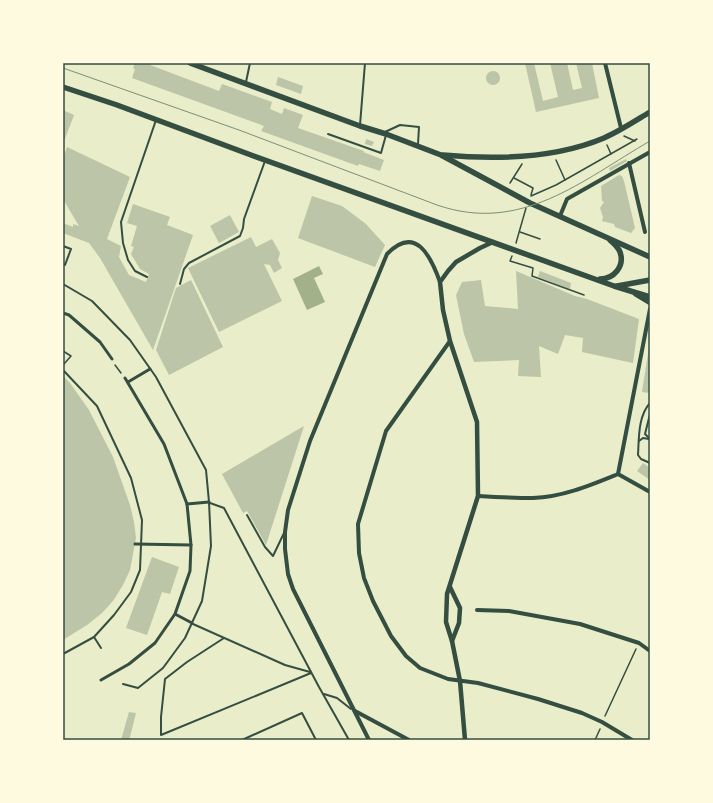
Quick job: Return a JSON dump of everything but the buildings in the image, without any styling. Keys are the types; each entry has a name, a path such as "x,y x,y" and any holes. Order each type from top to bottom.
{"main road":[{"path":"190,63 441,155 523,199 650,257"},
{"path":"63,87 156,119 614,286 650,297"},
{"path":"441,155 468,157 526,156 553,152 604,138 650,112"},
{"path":"596,279 607,279 615,273 620,265 621,254 607,237"},
{"path":"614,286 650,280"}],"street":[{"path":"605,63 621,128"},
{"path":"560,216 567,199 650,152"},
{"path":"629,164 645,232"},
{"path":"370,740 292,588 286,563 284,532 288,510 310,441 387,254 393,247 401,243 409,242 416,244 432,261 440,282 443,310 450,341 477,422 478,496 447,594 446,622 452,641 460,680 465,740"},
{"path":"440,282 456,262 493,242"},
{"path":"630,291 650,302"},
{"path":"618,474 650,309"},
{"path":"63,313 69,315 100,342 112,359"},
{"path":"450,341 386,431 358,524 359,553 364,578 373,601 391,636 406,656 420,668 448,679 478,683 538,699 602,722 632,740"},
{"path":"128,382 150,369"},
{"path":"101,680 129,664 155,643 175,614 190,571 191,545 187,504 164,444 125,378"},
{"path":"478,496 534,498 565,494 618,474"},
{"path":"618,474 650,492"},
{"path":"187,504 209,502"},
{"path":"135,544 191,545"},
{"path":"450,586 460,608 459,623 452,641"},
{"path":"477,610 509,611 580,624 639,643 650,651"},
{"path":"175,614 192,623"},
{"path":"355,711 410,740"}],"lane":[{"path":"246,84 250,63"},
{"path":"360,126 365,63"},
{"path":"147,277 135,271 128,260 123,243 121,222 156,119"},
{"path":"328,134 381,153 385,134 400,125 419,127 417,145"},
{"path":"180,284 184,268 189,263 240,236 244,228 244,219 265,160"},
{"path":"63,246 71,249 65,265 63,264"},
{"path":"63,284 92,301 130,340 156,377 206,470 211,546 202,600 185,638 163,668 138,688 122,684"},
{"path":"63,370 97,406 132,478 142,520 140,570 131,592 114,615 94,637 63,654"},
{"path":"650,403 645,410 642,422 638,455 641,460 650,463"},
{"path":"649,439 645,434 650,414"},
{"path":"639,441 643,438 649,439"},
{"path":"209,502 224,508 349,740"},
{"path":"247,515 265,547 273,556 284,532"},
{"path":"192,623 284,665 311,672"},
{"path":"94,637 101,648"},
{"path":"224,638 187,662 165,679 161,717 161,736 311,672"},
{"path":"323,694 338,698 355,711"},
{"path":"242,740 302,713 316,740"}],"path":[{"path":"604,138 611,154"},
{"path":"523,199 547,190 637,139"},
{"path":"553,152 565,180"},
{"path":"506,190 526,156"},
{"path":"514,178 533,188 530,196"},
{"path":"515,247 520,232 521,222 528,203"},
{"path":"520,232 540,239"},
{"path":"513,254 510,261 533,268 532,276 584,295"},
{"path":"63,351 70,356 63,365"},
{"path":"116,366 121,372"},
{"path":"595,740 639,643"}],"shaded area":[{"path":"319,266 323,274 314,278 325,302 307,310 293,279"}],"tram line":[{"path":"63,68 239,130 437,205 467,212 496,213 523,208 549,199 599,172 650,141"}]}
